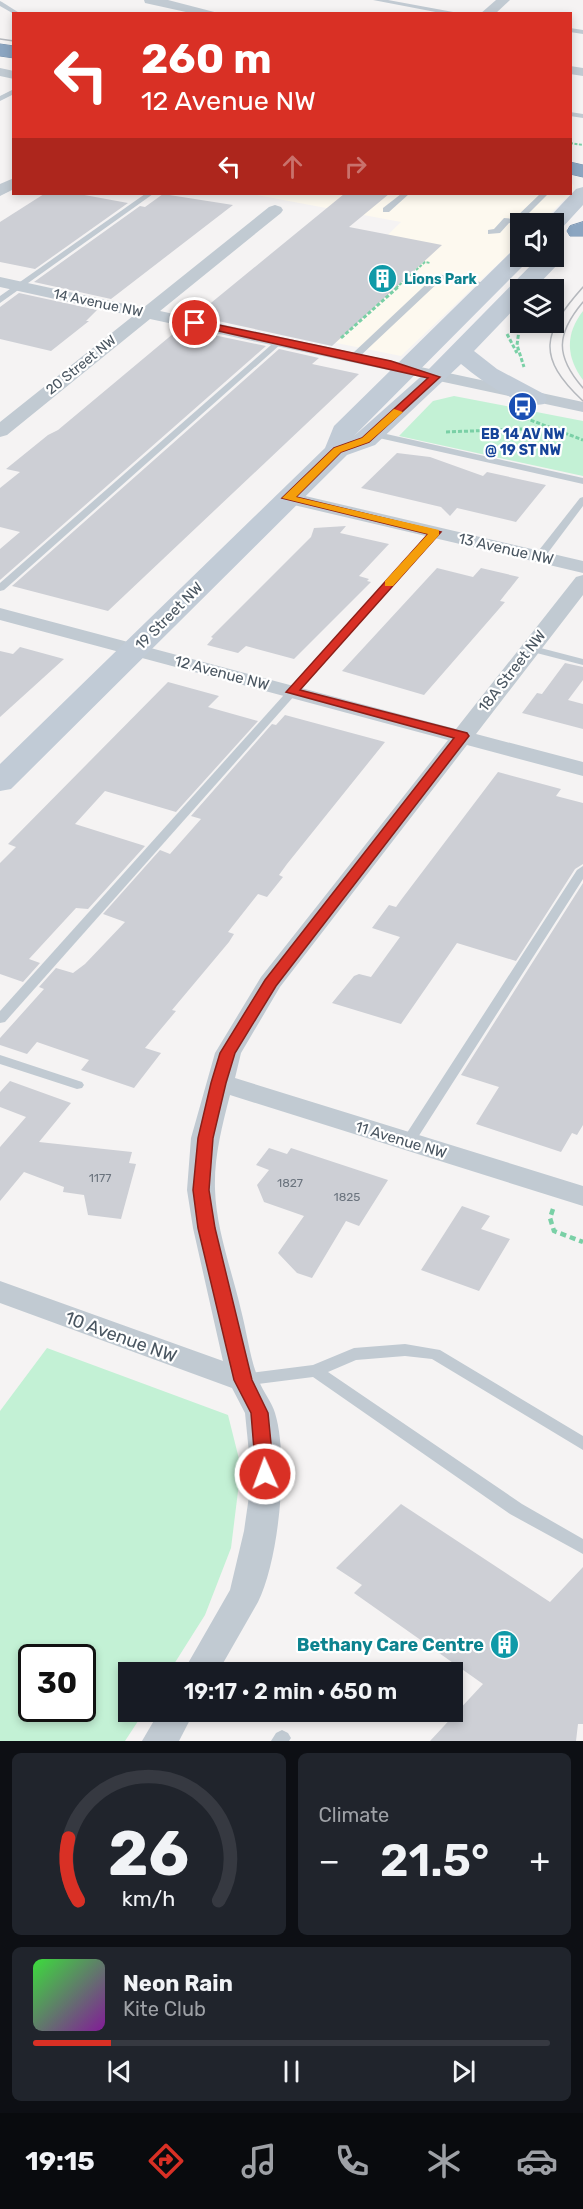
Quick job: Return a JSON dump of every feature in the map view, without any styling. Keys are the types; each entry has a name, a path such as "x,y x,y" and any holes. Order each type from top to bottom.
{"street":[{"path":"150,0 207,12"},
{"path":"489,12 504,0"},
{"path":"564,213 583,193"},
{"name":"20 Street NW","path":"0,431 275,210"},
{"name":"19 Street NW","path":"564,245 582,228"},
{"name":"19 Street NW","path":"338,450 343,431 510,266"},
{"name":"19 Street NW","path":"0,782 338,450 366,440 373,434 435,377 542,267"},
{"name":"14 Avenue NW","path":"0,282 355,356 435,377 528,408 583,407"},
{"path":"459,351 528,408"},
{"name":"13 Avenue NW","path":"288,498 583,567"},
{"name":"18A Street NW","path":"206,1662 246,1592 260,1531 265,1496 265,1453 260,1413 243,1380 207,1228 201,1190 205,1138 218,1083 228,1053 270,983 583,581"},
{"name":"12 Avenue NW","path":"0,614 583,769"},
{"name":"11 Avenue NW","path":"218,1083 572,1193"},
{"name":"10 Avenue NW","path":"0,1292 243,1380"},
{"path":"160,1741 171,1722"}],"lane":[{"path":"376,0 449,12"},
{"path":"0,3 15,12"},
{"path":"0,300 148,195"},
{"path":"386,210 404,195"},
{"path":"521,213 543,195"},
{"path":"398,200 410,202"},
{"path":"491,232 497,231 510,222"},
{"path":"355,356 440,276 490,286"},
{"path":"0,588 279,341"},
{"path":"373,434 583,481"},
{"path":"540,556 583,500"},
{"path":"0,1019 435,532"},
{"path":"529,648 583,662"},
{"path":"408,1142 583,870"},
{"path":"0,1059 77,1085"},
{"path":"243,1380 315,1371 354,1354 405,1350 435,1354 583,1444"},
{"path":"315,1371 516,1509 583,1547"}],"path":[{"path":"517,333 517,355 529,375"},
{"path":"528,408 548,428"},
{"path":"445,432 548,428 583,440"},
{"path":"572,1193 550,1218 554,1231 583,1242"}],"shaded area":[{"path":"256,195 569,195 551,213 510,213 510,252 401,356 287,333 401,222"}],"green space":[{"path":"583,311 583,380 573,363 570,346 573,328"},
{"path":"454,396 583,421 583,476 399,436 433,401"},
{"path":"47,1348 228,1415 241,1467 231,1548 205,1615 175,1662 118,1662 118,1722 137,1722 125,1741 0,1741 0,1411"}],"building":[{"path":"42,195 84,195 128,203 35,269 0,262 0,222"},
{"path":"162,195 233,205 111,299 34,282 140,206 145,207"},
{"path":"343,195 388,195 349,227 442,245 332,346 195,316"},
{"path":"19,293 97,310 86,321 89,321 51,351 0,339 0,307"},
{"path":"180,328 266,346 0,580 0,549 20,532 0,527 0,488 20,472 6,469 48,435 58,430"},
{"path":"279,349 319,358 312,364 359,374 108,611 12,586"},
{"path":"397,453 430,457 483,476 487,472 546,485 516,522 457,508 450,516 441,507 361,488"},
{"path":"346,526 340,533 389,544 359,576 371,582 294,659 246,646 238,653 207,645 213,638 211,637 311,537 314,528"},
{"path":"437,568 473,577 481,568 519,577 500,601 505,602 424,695 342,671"},
{"path":"20,647 64,659 0,717 0,651 13,654"},
{"path":"565,663 583,667 583,680 568,700 583,704 583,729 522,713 537,693 542,694"},
{"path":"168,682 219,696 208,707 258,721 176,812 105,791 75,824 145,846 88,909 76,908 29,959 40,963 23,982 0,974 0,863 16,847 8,844"},
{"path":"285,715 385,742 287,864 279,875 283,877 267,897 258,894 228,932 234,934 229,942 172,1010 176,1011 145,1048 161,1053 134,1088 81,1070 89,1060 37,1042 27,1054 0,1045 0,1038 44,989 39,987 56,968 73,973 85,964 125,922 103,914 160,850 170,854 201,819 191,816 272,724 276,725"},
{"path":"498,772 561,789 556,796 583,803 583,864 575,869 516,961 457,943 401,1024 332,1003 354,976 359,974 371,977 400,937 372,928 389,905 396,907"},
{"path":"583,883 583,1125 577,1135 572,1133 561,1152 476,1124 499,1087 461,1075"},
{"path":"10,1081 71,1103 39,1142 132,1152 129,1163 136,1164 121,1219 88,1215 84,1195 63,1192 64,1187 24,1172 0,1201 0,1147 26,1117 0,1107 0,1092"},
{"path":"269,1148 287,1154 291,1148 388,1180 359,1226 346,1221 312,1278 297,1273 278,1253 304,1216 264,1202 257,1185 269,1170 256,1165"},
{"path":"462,1206 490,1216 481,1229 510,1239 479,1291 421,1270"},
{"name":"Bethany Care Centre","path":"401,1504 550,1602 583,1567 583,1724 578,1724 576,1741 430,1741 448,1722 463,1722 463,1706 483,1684 463,1670 463,1662 452,1662 354,1593 362,1585 336,1568"}],"tram line":[{"path":"0,39 12,41"},
{"path":"583,287 559,318 550,345 557,371 583,401"},
{"path":"583,302 568,324 562,345 567,366 583,388"}],"slow traffic":[{"path":"389,584 435,532 288,498 338,450 366,440 397,412"}],"place":[{"name":"Lions Park","path":"383,279"},
{"name":"EB 14 AV NW @ 19 ST NW","path":"523,407"},
{"name":"Bethany Care Centre","path":"505,1645"}],"route":[{"path":"195,323 391,364 435,377 366,440 338,450 288,498 435,532 292,692 462,736 270,983 228,1053 218,1083 205,1138 201,1190 207,1228 243,1380 260,1413 265,1474"}]}
